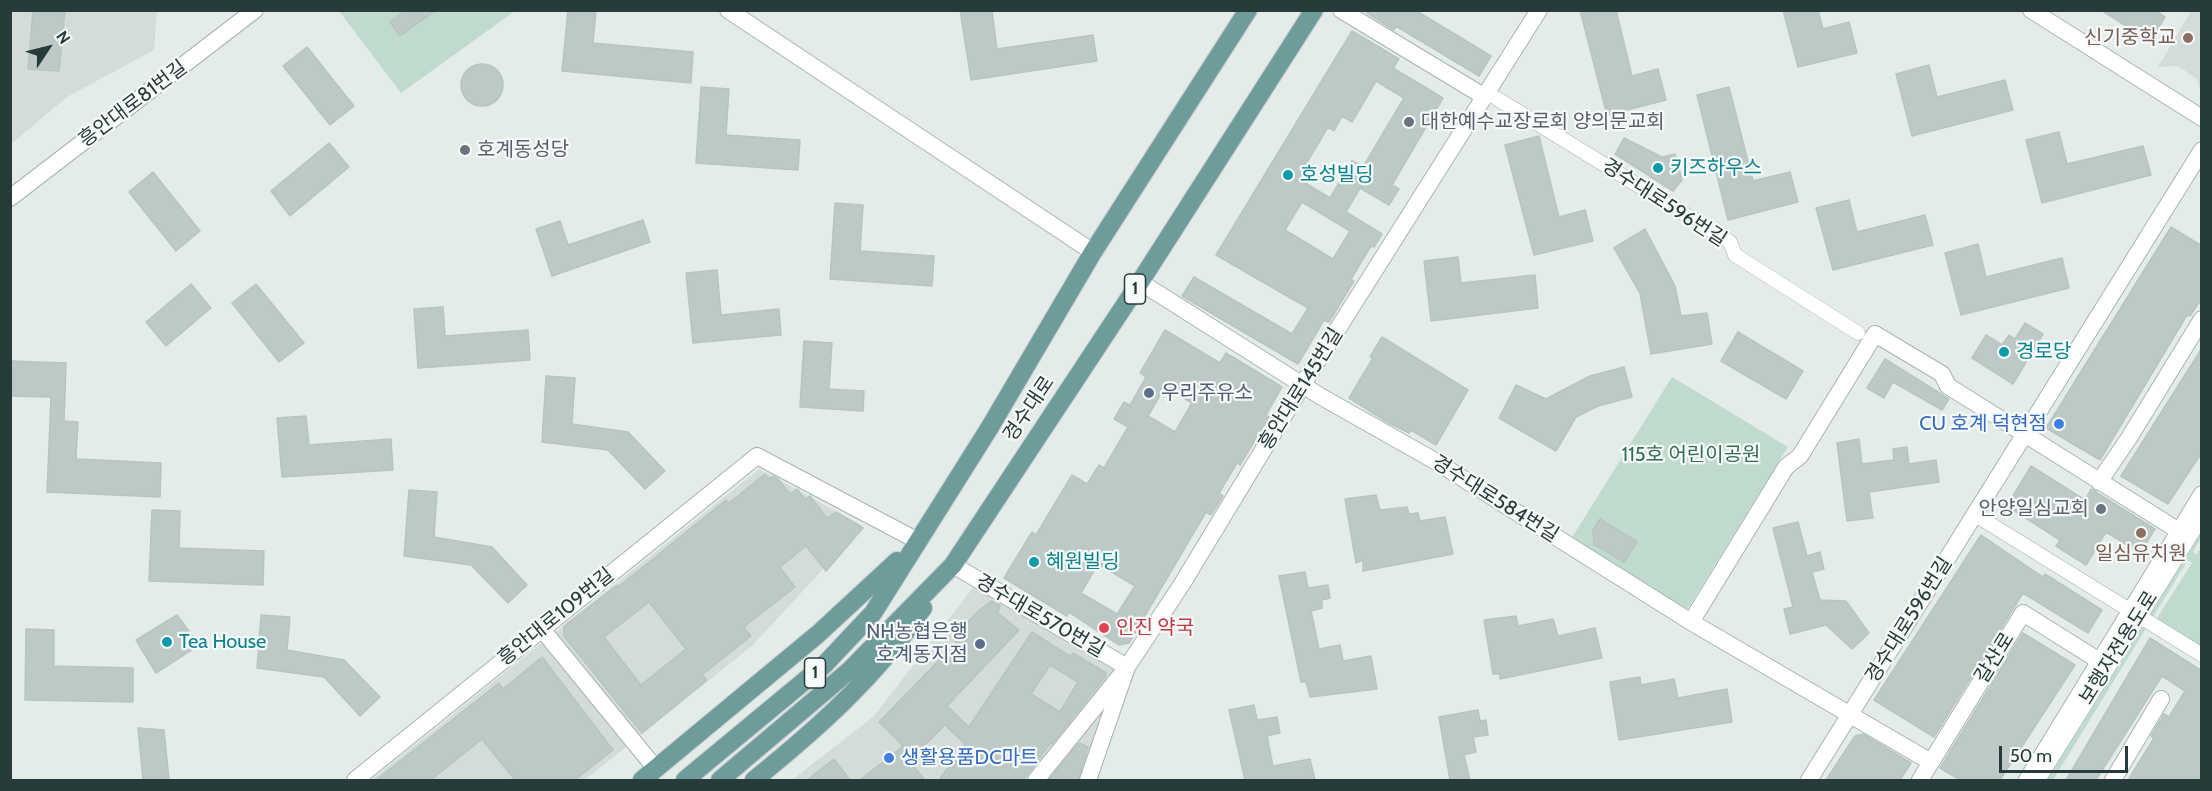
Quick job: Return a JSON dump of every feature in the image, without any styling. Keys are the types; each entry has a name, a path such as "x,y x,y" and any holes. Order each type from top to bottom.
{"main road":[{"name":"경수대로","path":"685,780 825,664 873,613 990,427 1093,252 1248,10"},
{"name":"경수대로","path":"720,780 850,670 953,565 1140,282 1314,10"},
{"path":"649,775 826,627 918,541"},
{"path":"754,780 862,686 900,641 953,565"}],"street":[{"name":"흥안대로81번길","path":"10,198 255,10"},
{"path":"728,10 1093,252"},
{"name":"경수대로596번길","path":"1341,10 1730,242 1736,255 1867,333 1942,374 1948,386 2179,531"},
{"name":"흥안대로145번길","path":"1088,780 1127,667 1182,584 1303,384 1490,98 1539,10"},
{"path":"2031,10 2202,118"},
{"name":"경수대로596번길","path":"1850,715 2202,150"},
{"name":"경수대로584번길","path":"1140,282 1303,384 1435,461 1691,622 1931,762"},
{"path":"2099,482 2129,438 2202,319"},
{"path":"1691,622 1786,467 1800,456 1867,333"},
{"name":"흥안대로109번길","path":"355,780 541,628 758,456 918,541"},
{"path":"2027,780 2202,494"},
{"path":"1974,514 2202,655"},
{"name":"보행자전용도로","path":"2038,780 2202,517"},
{"name":"경수대로570번길","path":"953,565 1127,667"},
{"name":"갈산로","path":"1920,780 2023,613 2101,662"},
{"path":"541,628 649,775"},
{"path":"1036,780 1127,667"},
{"path":"2113,780 2161,699"},
{"path":"1809,780 1850,715"}],"shaded area":[{"path":"11,11 157,11 154,50 67,97 11,144"},
{"name":"신기중학교","path":"2191,11 2201,11 2201,90 2196,78 2178,66 2158,67"},
{"path":"759,469 863,526 753,645 585,780 371,780"},
{"path":"979,580 1127,667 1087,780 792,780 874,716"}],"green space":[{"path":"339,11 515,11 401,93"},
{"name":"115호 어린이공원","path":"1672,377 1788,447 1681,616 1568,544"},
{"path":"2201,503 2201,538 2193,552 2196,555 2199,550 2201,552 2201,650 2155,621 2192,563 2188,560 2053,780 2030,780"}],"building":[{"path":"33,10 65,10 59,71 28,69"},
{"path":"407,10 436,10 400,36 390,22"},
{"path":"568,10 596,10 593,43 693,52 691,83 562,71"},
{"path":"960,10 992,10 997,49 1093,35 1097,61 971,80"},
{"path":"1369,10 1415,10 1491,56 1479,76 1396,26 1394,30 1367,13"},
{"path":"1580,10 1616,10 1632,76 1658,69 1666,100 1607,115"},
{"path":"1783,10 1818,10 1823,29 1849,22 1857,53 1798,67"},
{"path":"2101,10 2155,10 2165,17 2150,41"},
{"path":"1352,31 1399,59 1393,68 1443,98 1392,185 1399,189 1389,205 1360,188 1346,212 1382,234 1374,247 1371,246 1351,279 1354,281 1329,322 1324,320 1298,364 1182,296 1194,277 1292,334 1308,308 1216,255","holes":["1376,81 1404,98 1363,167 1352,161 1330,198 1307,184 1315,169 1306,164 1328,127 1334,131 1342,116 1352,122","1302,202 1350,231 1333,259 1285,230"]},
{"path":"307,47 354,106 330,125 283,66"},
{"path":"482,64 490,65 497,70 502,77 502,93 497,100 490,105 482,106 474,105 467,100 462,93 461,85 462,77 467,70 474,65"},
{"path":"1929,65 1937,97 2005,80 2013,110 1912,136 1896,74"},
{"path":"701,87 729,89 726,135 800,140 798,170 696,163"},
{"path":"1729,87 1753,181 1790,172 1798,202 1728,220 1697,95"},
{"path":"2059,132 2067,164 2143,146 2151,175 2042,203 2026,140"},
{"path":"1539,136 1559,217 1585,210 1593,241 1534,255 1505,145"},
{"name":"키즈하우스","path":"1624,138 1662,157 1675,154 1682,180 1673,191 1615,154"},
{"path":"329,143 349,167 290,216 271,191"},
{"path":"153,172 200,231 176,251 129,192"},
{"path":"1849,200 1857,232 1925,215 1933,245 1833,270 1816,208"},
{"path":"835,203 863,205 860,251 934,256 932,286 830,279"},
{"path":"643,220 650,242 552,276 536,229 560,221 568,245"},
{"path":"2171,227 2202,246 2202,298 2190,316 2187,315 2100,460 2046,428"},
{"path":"1645,229 1675,286 1681,316 1707,313 1712,344 1651,354 1640,293 1614,248"},
{"path":"1978,244 1986,277 2062,258 2069,288 1961,315 1945,253"},
{"path":"1458,257 1461,283 1535,275 1538,308 1431,321 1424,261"},
{"path":"717,270 721,315 779,309 781,335 693,343 686,273"},
{"path":"191,284 211,308 166,346 146,322"},
{"path":"256,284 304,343 279,362 232,303"},
{"path":"443,307 445,336 528,330 530,360 418,368 414,309"},
{"name":"경로당","path":"2025,323 2043,334 2013,384 1972,358 1986,335 2002,345 2009,335 2015,339"},
{"path":"1165,330 1220,363 1226,353 1282,387 1266,415 1269,417 1240,465 1237,463 1219,493 1223,496 1211,515 1206,512 1129,643 1119,645 1069,612 1067,616 1004,578 1032,532 1036,535 1072,475 1087,484 1099,465 1104,468 1128,427 1114,419 1124,402 1130,405 1146,377 1140,373","holes":["1165,387 1192,403 1175,432 1148,416","1098,564 1135,586 1117,614 1081,593"]},
{"path":"1738,332 1803,371 1786,399 1721,361"},
{"path":"1382,337 1468,390 1436,445 1411,430 1409,433 1387,422 1349,398 1373,358 1370,357"},
{"path":"804,341 832,343 829,389 864,391 863,411 800,407"},
{"path":"2202,348 2202,452 2168,504 2121,476"},
{"path":"1885,359 1949,399 1942,410 1893,382 1884,398 1867,388"},
{"path":"10,361 66,363 64,421 78,422 76,459 161,463 160,497 47,492 51,397 10,396"},
{"path":"1624,367 1632,397 1598,406 1576,417 1556,451 1499,418 1516,385 1546,399 1590,376"},
{"path":"546,376 575,378 572,424 628,432 665,471 645,489 608,450 542,442"},
{"path":"306,416 309,445 391,439 393,470 282,477 277,418"},
{"path":"1859,439 1862,464 1894,460 1893,449 1907,447 1909,464 1936,460 1939,482 1869,492 1873,518 1847,521 1837,443"},
{"path":"2031,466 2085,500 2091,489 2155,529 2140,553 2106,532 2086,565 2056,546 2060,540 2007,506"},
{"path":"765,474 769,479 773,476 778,479 790,494 797,489 805,499 810,496 827,518 836,512 863,528 826,571 806,546 780,567 795,587 744,627 751,636 702,675 707,680 642,733 564,636 564,626 617,585 618,587 726,500 729,503","holes":["649,602 686,649 641,685 604,637"]},
{"path":"409,490 437,492 434,537 492,547 527,585 508,603 471,565 404,556"},
{"path":"1376,495 1380,510 1407,507 1409,514 1418,513 1420,521 1445,517 1453,554 1363,571 1363,560 1356,563 1345,499"},
{"path":"152,510 180,511 179,548 264,551 263,585 149,581"},
{"path":"1600,519 1637,542 1624,562 1594,544 1593,530"},
{"path":"1798,522 1807,556 1820,552 1824,569 1812,572 1820,600 1846,601 1869,633 1852,649 1826,625 1790,634 1784,609 1793,607 1773,528"},
{"path":"1981,535 2043,577 2045,574 2102,610 2088,633 2023,593 1934,737 1874,700"},
{"path":"1305,572 1308,588 1328,585 1330,598 1322,600 1322,608 1311,611 1319,649 1340,645 1343,661 1371,656 1377,689 1310,697 1306,682 1301,682 1279,576"},
{"path":"991,601 1000,605 998,613 1019,630 947,706 969,727 1032,632 1071,657 1073,653 1106,673 1106,676 1023,780 939,780 965,744 945,725 909,761 925,780 860,780 903,746 879,722 942,657 949,663 958,634 976,613","holes":["1050,665 1078,682 1060,712 1031,694"]},
{"name":"Tea House","path":"177,615 199,645 156,673 136,640"},
{"path":"261,615 290,617 287,650 344,660 380,697 360,716 324,677 257,668"},
{"path":"1516,616 1518,626 1553,619 1558,636 1595,628 1602,658 1500,679 1500,674 1493,674 1484,620"},
{"path":"26,629 54,630 54,666 133,668 133,702 25,700"},
{"path":"2023,633 2075,665 2000,780 1960,780 1940,768"},
{"path":"2150,638 2202,671 2202,780 2128,780 2154,738 2151,736 2164,714 2169,717 2185,691 2162,676 2096,780 2066,780"},
{"path":"542,657 613,750 575,780 515,780 482,739 431,780 376,780 499,683 503,689"},
{"path":"1640,677 1641,685 1674,679 1678,698 1727,689 1732,722 1619,740 1610,682"},
{"path":"1254,705 1257,720 1277,717 1280,733 1267,736 1273,766 1310,759 1315,780 1245,780 1229,710"},
{"path":"1478,710 1480,721 1486,720 1488,735 1473,737 1476,752 1464,755 1470,780 1450,780 1439,717"},
{"path":"138,728 164,730 169,780 143,780"},
{"path":"1863,734 1911,763 1900,780 1826,780 1855,736"},
{"path":"1079,743 1088,747 1078,780 1049,780"},
{"path":"834,759 850,780 807,780"}],"place":[{"name":"신기중학교","path":"2188,38"},
{"name":"대한예수교장로회 양의문교회","path":"1409,122"},
{"name":"호계동성당","path":"465,150"},
{"name":"키즈하우스","path":"1658,168"},
{"name":"호성빌딩","path":"1288,175"},
{"name":"경로당","path":"2004,352"},
{"name":"우리주유소","path":"1149,393"},
{"name":"CU 호계 덕현점","path":"2059,424"},
{"name":"안양일심교회","path":"2101,509"},
{"name":"일심유치원","path":"2141,533"},
{"name":"혜원빌딩","path":"1034,562"},
{"name":"인진 약국","path":"1104,628"},
{"name":"Tea House","path":"167,642"},
{"name":"NH농협은행 호계동지점","path":"980,644"},
{"name":"생활용품DC마트","path":"889,758"}]}
